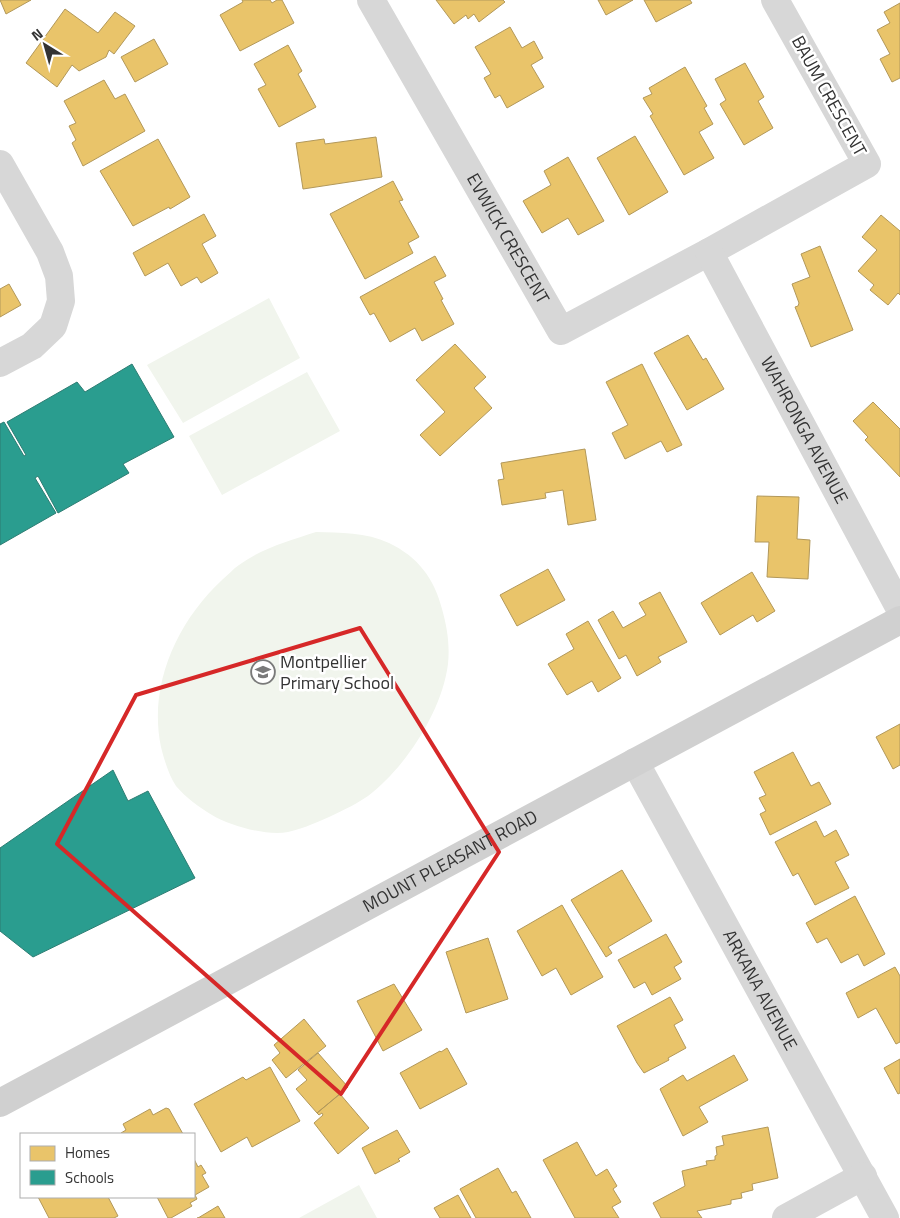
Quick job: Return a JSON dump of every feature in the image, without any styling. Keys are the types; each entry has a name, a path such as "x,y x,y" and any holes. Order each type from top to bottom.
{"street":[{"name":"EVWICK CRESCENT","path":"371,0 561,331 709,252"},
{"name":"BAUM CRESCENT","path":"709,252 867,164 775,0"},
{"path":"0,164 50,252 60,276 61,301 53,326 32,346 0,363"},
{"name":"WAHRONGA AVENUE","path":"709,252 900,609"},
{"name":"MOUNT PLEASANT ROAD","path":"0,1103 900,620"},
{"name":"ARKANA AVENUE","path":"635,762 885,1218"},
{"path":"786,1218 863,1176"}],"highlighted area":[{"path":"360,628 499,852 341,1094 57,844 136,695"}],"shaded area":[{"path":"269,298 300,358 183,423 147,365"},
{"path":"307,372 340,431 222,495 189,436"},
{"path":"316,532 353,534 380,539 408,555 423,570 439,598 447,629 449,657 444,682 430,719 420,737 396,770 368,796 329,817 296,830 269,833 248,829 228,823 207,812 188,798 173,782 162,752 158,724 163,678 179,635 206,597 222,580 257,554"},
{"path":"359,1185 377,1218 299,1218"}],"building: Homes":[{"path":"0,0 31,0 6,14"},
{"path":"242,0 270,0 272,3 282,0 294,23 240,51 220,15 243,2"},
{"path":"436,0 503,0 505,2 479,22 474,14 468,19 466,15 454,24"},
{"path":"598,0 633,0 606,15"},
{"path":"644,0 690,0 692,3 656,22"},
{"path":"900,3 900,78 892,82 880,59 890,54 877,30 890,23 884,12"},
{"path":"65,9 98,33 115,12 135,26 114,54 109,50 106,57 79,71 72,65 57,87 26,63"},
{"path":"510,27 522,48 534,41 543,58 531,65 544,87 507,108 500,95 495,98 484,78 491,74 475,47"},
{"path":"154,39 168,64 135,82 121,57"},
{"path":"288,45 302,71 298,74 316,107 279,127 258,89 266,85 254,64"},
{"path":"745,63 764,97 758,101 773,128 744,145 720,104 726,100 715,79"},
{"path":"685,67 707,106 704,108 713,124 699,132 714,158 684,175 650,116 653,114 643,98 652,94 649,88"},
{"path":"104,80 115,99 125,94 145,131 83,166 72,143 76,140 69,126 76,123 64,101"},
{"path":"635,136 668,192 629,215 597,158"},
{"path":"376,137 382,177 303,189 296,143 324,139 325,144"},
{"path":"158,139 190,197 170,209 169,207 133,226 100,171"},
{"path":"568,157 604,221 578,235 568,218 542,233 523,201 551,185 544,171"},
{"path":"393,181 403,200 399,201 419,237 408,243 413,253 365,279 330,214"},
{"path":"204,214 216,236 202,244 218,273 201,283 197,277 181,286 168,263 145,276 133,253"},
{"path":"881,215 900,231 900,295 898,293 888,305 870,290 874,285 858,271 877,250 862,237"},
{"path":"820,246 853,330 811,347 795,307 799,303 792,284 810,277 801,254"},
{"path":"435,256 446,276 434,282 454,324 422,341 415,328 390,342 374,313 370,315 360,297"},
{"path":"9,284 21,305 0,317 0,289"},
{"path":"688,335 703,360 706,358 724,389 687,410 654,353"},
{"path":"455,344 486,377 474,388 492,408 440,456 420,435 445,412 416,380"},
{"path":"642,364 682,445 667,452 661,441 625,459 612,433 628,425 606,382"},
{"path":"873,402 900,429 900,477 865,440 868,437 853,421"},
{"path":"585,449 596,520 568,525 563,490 545,493 546,498 502,505 498,480 504,479 501,463"},
{"path":"757,496 799,497 797,539 810,540 808,579 767,577 769,542 755,542"},
{"path":"548,569 565,600 517,626 500,595"},
{"path":"752,572 775,611 757,622 753,615 720,635 701,603"},
{"path":"660,592 687,642 658,657 661,662 637,676 626,655 619,659 598,620 613,611 623,628 646,615 639,603"},
{"path":"588,621 621,678 598,692 592,681 567,695 548,664 574,649 566,634"},
{"path":"900,724 900,765 893,769 876,737"},
{"path":"793,752 811,786 819,782 831,804 770,835 760,814 766,811 759,798 766,795 754,772"},
{"path":"816,821 824,837 836,830 849,855 835,862 849,888 815,905 798,873 793,876 775,842"},
{"path":"622,870 652,921 608,947 612,953 606,957 571,900"},
{"path":"855,896 885,954 864,966 858,954 841,963 827,938 817,943 806,923"},
{"path":"562,905 603,977 571,995 556,968 542,976 517,931"},
{"path":"666,934 682,962 674,967 681,979 652,995 645,982 634,988 618,960"},
{"path":"488,938 508,999 466,1013 446,952"},
{"path":"895,967 900,976 900,1042 896,1044 876,1008 858,1018 846,993"},
{"path":"394,984 422,1030 383,1051 357,1001"},
{"path":"670,997 683,1020 674,1025 686,1048 668,1058 669,1060 644,1073 617,1026"},
{"path":"304,1019 326,1046 286,1078 272,1060 280,1053 274,1045"},
{"path":"447,1048 467,1084 420,1109 400,1073"},
{"path":"318,1053 348,1087 317,1113 296,1089 307,1080 298,1070"},
{"path":"734,1055 748,1080 699,1107 708,1122 683,1136 660,1089 683,1075 687,1081"},
{"path":"900,1059 900,1093 898,1094 884,1068"},
{"path":"270,1067 300,1121 252,1147 247,1137 221,1152 194,1104 243,1077 246,1080"},
{"path":"340,1094 369,1128 338,1154 314,1123 323,1115 322,1113 319,1115 317,1113"},
{"path":"166,1108 169,1109 182,1133 121,1133 126,1130 123,1124 150,1109 153,1115"},
{"path":"768,1127 778,1178 752,1184 753,1190 741,1193 742,1198 731,1200 731,1204 697,1211 702,1218 661,1218 653,1203 685,1186 682,1171 707,1165 706,1161 715,1160 717,1155 716,1147 724,1145 722,1136"},
{"path":"397,1130 410,1152 398,1159 400,1161 375,1174 362,1148"},
{"path":"577,1142 596,1176 607,1169 617,1186 613,1189 621,1202 612,1207 619,1218 575,1218 543,1160"},
{"path":"195,1161 198,1167 201,1165 206,1173 202,1175 209,1187 195,1195"},
{"path":"498,1168 512,1193 516,1191 531,1218 476,1218 460,1189"},
{"path":"195,1195 197,1199 190,1203 192,1206 168,1218 158,1198 195,1198"},
{"path":"458,1195 471,1218 440,1218 434,1208"},
{"path":"39,1198 109,1198 118,1216 114,1218 49,1218"},
{"path":"218,1206 225,1218 198,1218"}],"building: Schools":[{"path":"132,364 174,437 123,464 129,473 58,513 38,476 35,478 56,513 0,545 0,424 4,422 24,456 26,455 7,422 77,382 85,392"},
{"path":"113,770 128,801 148,791 195,878 33,957 0,931 0,848"}],"place":[{"name":"Montpellier Primary School","path":"263,672"}]}
